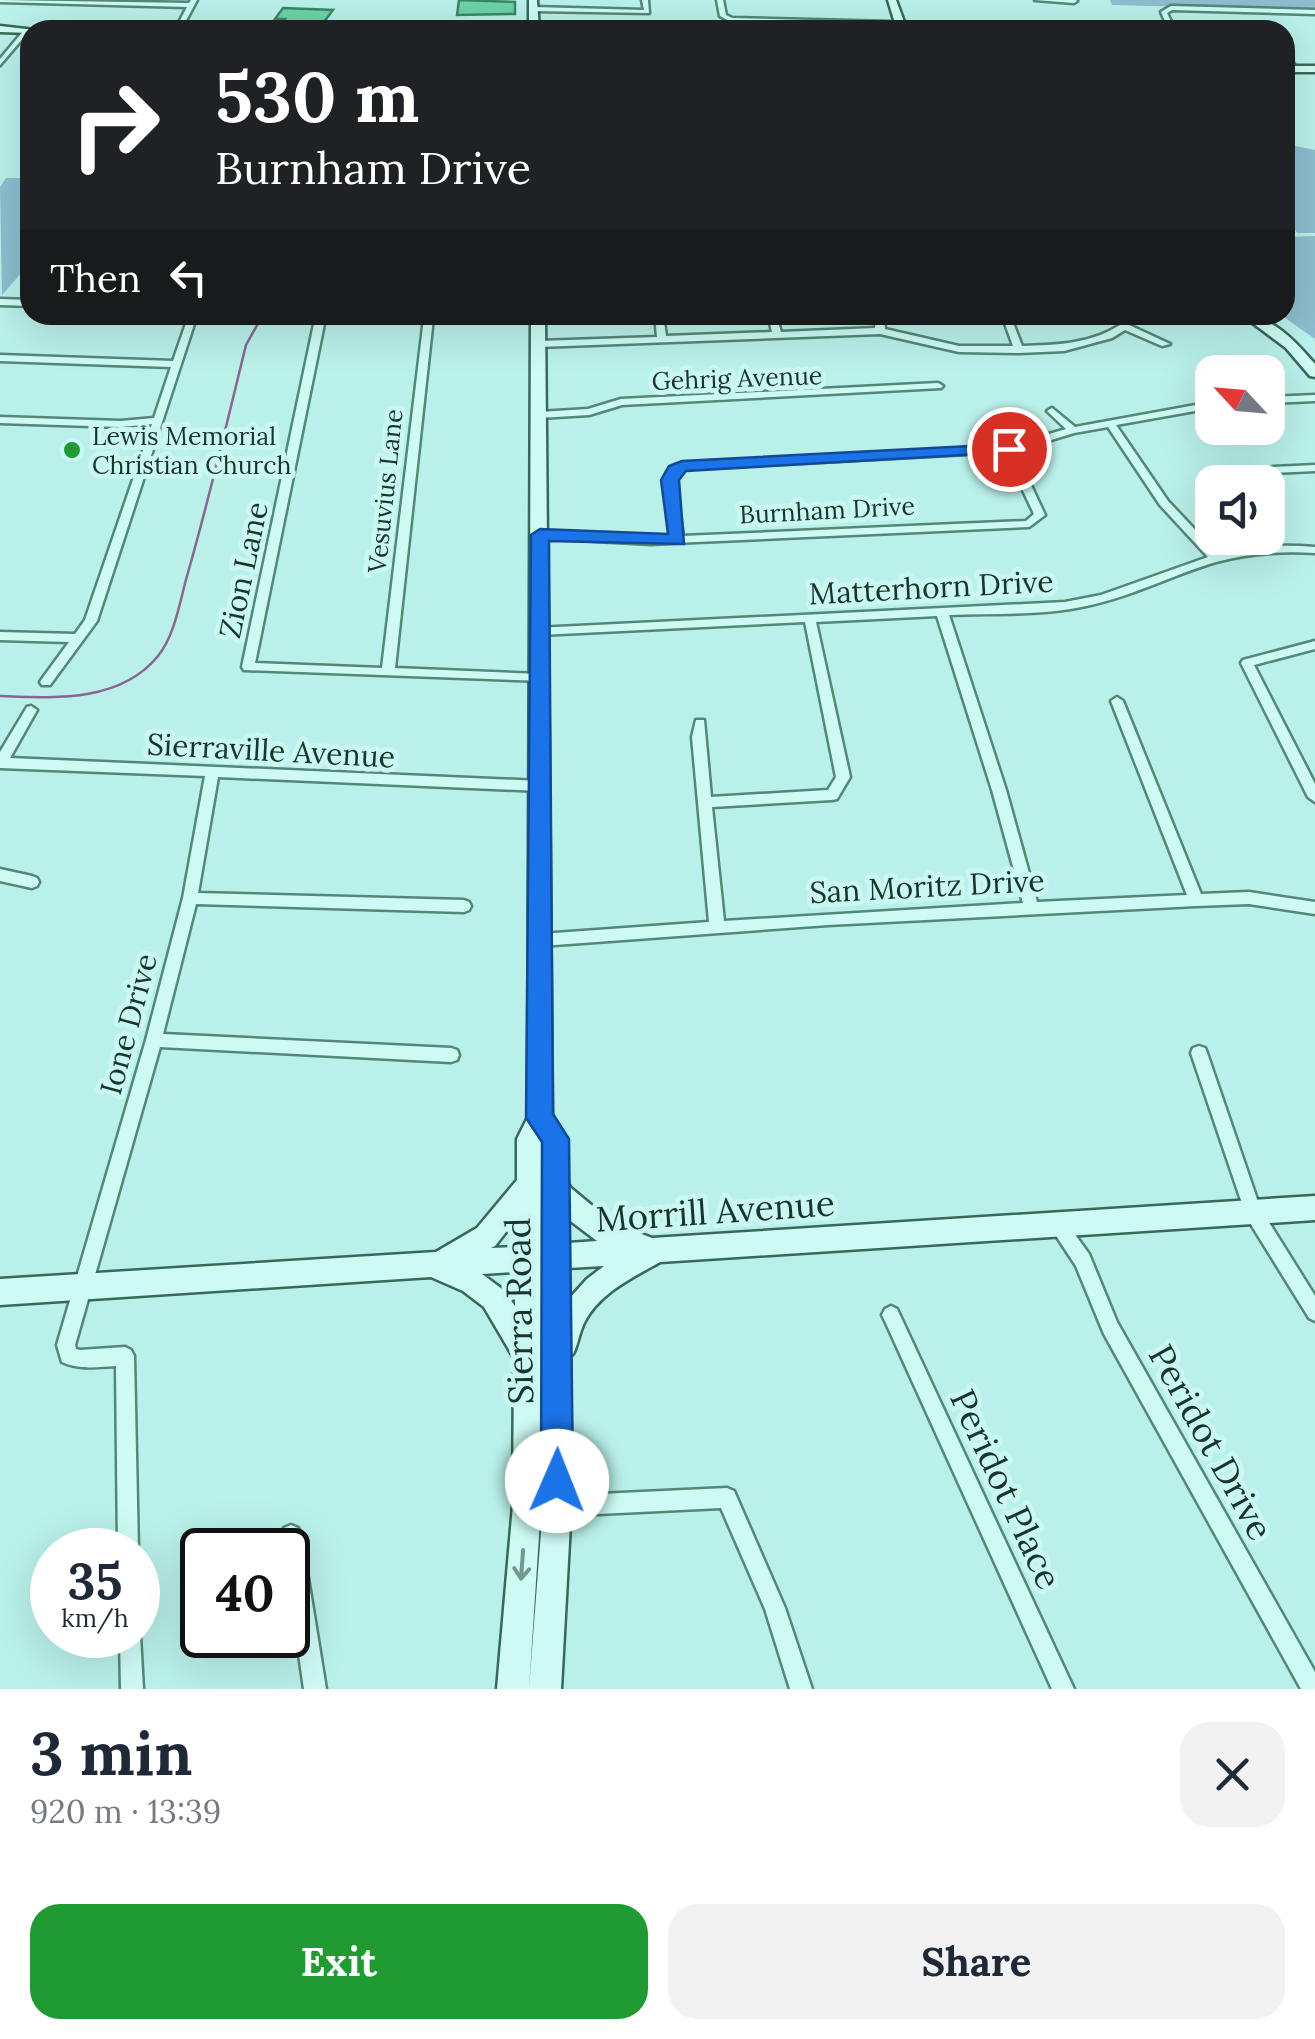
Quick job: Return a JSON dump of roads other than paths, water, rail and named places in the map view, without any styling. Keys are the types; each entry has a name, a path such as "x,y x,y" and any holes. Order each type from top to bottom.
{"street":[{"path":"0,0 192,3"},
{"path":"533,5 647,12 645,0"},
{"path":"720,0 727,19 749,20"},
{"path":"1038,0 1074,1"},
{"path":"1169,20 1166,9 1315,12"},
{"path":"0,63 20,39"},
{"path":"46,682 91,621 190,325"},
{"name":"Zion Lane","path":"319,325 248,667 540,678"},
{"name":"Vesuvius Lane","path":"388,672 428,325"},
{"name":"Sierra Road","path":"538,325 540,1118 528,1139 528,1185 557,1382 557,1506 546,1689"},
{"path":"660,325 662,339"},
{"path":"775,325 777,334"},
{"path":"880,325 880,331"},
{"path":"1010,325 1019,350"},
{"path":"539,344 880,331 960,349 1019,350 1090,344 1118,325"},
{"path":"1134,325 1165,344"},
{"path":"1264,325 1291,345 1314,371"},
{"path":"1283,325 1315,349"},
{"path":"0,358 177,364"},
{"name":"Gehrig Avenue","path":"540,415 589,412 621,402 938,386"},
{"path":"1285,399 1315,398"},
{"path":"678,540 670,480 682,466 1009,449 1074,430 1195,407"},
{"path":"1052,410 1074,430"},
{"path":"0,420 121,424 156,421"},
{"path":"1110,422 1164,504 1216,558"},
{"name":"Burnham Drive","path":"540,535 678,540 1030,524 1040,515 1009,449"},
{"path":"1285,469 1315,468"},
{"name":"Matterhorn Drive","path":"540,630 1085,604 1120,595 1216,558 1288,548 1315,550"},
{"path":"942,613 999,790 1031,908"},
{"path":"706,802 832,795 843,777 810,618"},
{"path":"0,636 79,638"},
{"path":"1315,645 1247,663 1315,797"},
{"path":"1117,701 1196,900"},
{"path":"0,762 31,710"},
{"path":"700,723 716,926"},
{"path":"1296,760 1315,758"},
{"name":"Sierraville Avenue","path":"0,762 540,786"},
{"name":"Ione Drive","path":"128,1528 125,1356 80,1359 68,1356 66,1346 154,1040 190,898 212,773"},
{"path":"0,875 32,882"},
{"path":"190,898 464,906"},
{"name":"San Moritz Drive","path":"541,940 716,926 1196,900 1249,898 1315,908"},
{"path":"154,1040 451,1055"},
{"path":"1198,1054 1253,1212 1315,1312"},
{"name":"Sierra Road","path":"513,1689 526,1506 528,1356 540,1257 556,1186 555,1139 540,1118"},
{"path":"430,1265 486,1237 528,1185"},
{"path":"556,1186 582,1219 596,1228 627,1242 660,1249"},
{"name":"Morrill Avenue","path":"0,1292 1315,1208"},
{"name":"Peridot Drive","path":"1058,1225 1083,1260 1110,1328 1313,1689"},
{"path":"557,1382 568,1327 584,1295 660,1249"},
{"path":"430,1265 471,1279 502,1304 528,1356"},
{"name":"Peridot Place","path":"891,1315 1063,1689"},
{"path":"557,1506 726,1498 775,1608 802,1689"},
{"path":"131,1658 132,1689"},
{"path":"309,1658 314,1689"}],"waterway":[{"path":"0,696 63,697 105,690 142,671 164,648 179,607 246,345 257,325"}],"place":[{"name":"Lewis Memorial Christian Church","path":"72,450"}]}
